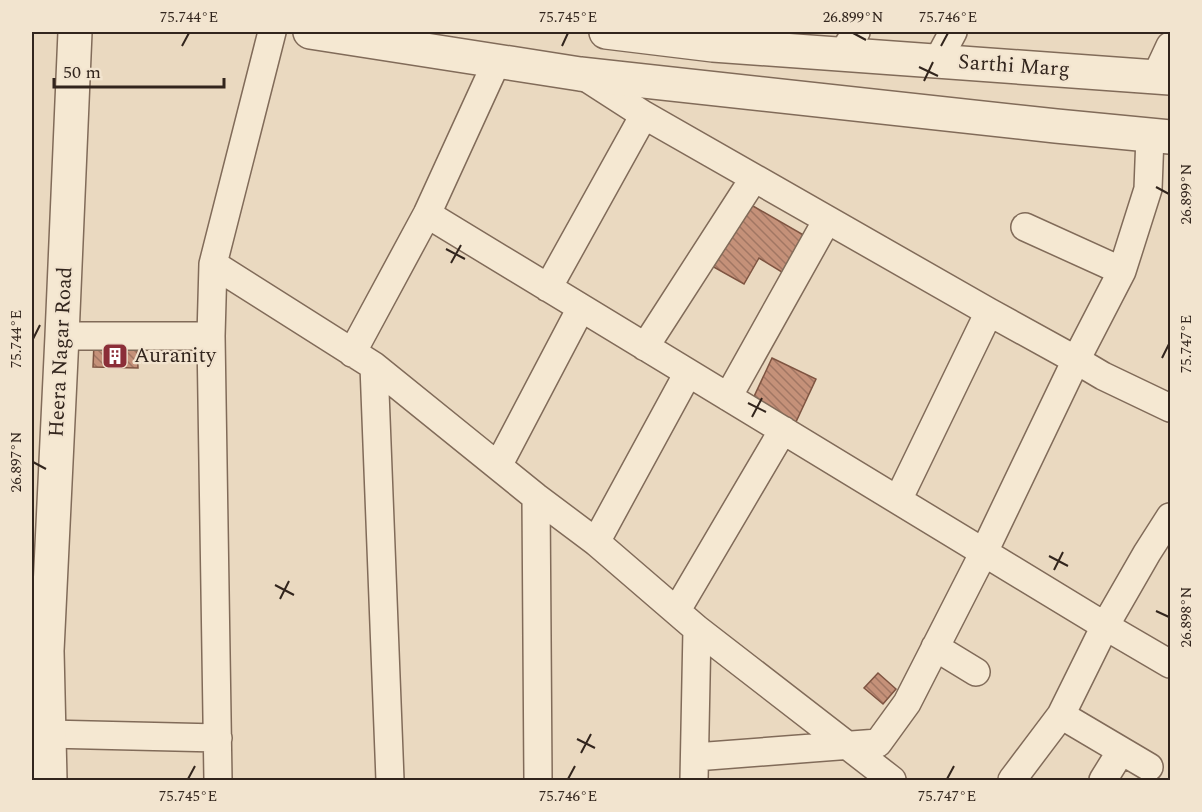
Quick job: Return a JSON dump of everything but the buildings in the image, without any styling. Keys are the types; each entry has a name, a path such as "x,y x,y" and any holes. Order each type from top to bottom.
{"street":[{"name":"Heera Nagar Road","path":"50,780 48,734 39,651 62,336 75,32"},
{"path":"218,780 211,336 213,264 272,32"},
{"path":"310,32 580,74 1160,136 1148,189 1122,271 907,703 878,743 695,769 697,629"},
{"name":"Sarthi Marg","path":"617,32 719,40 850,42 938,60 1163,77"},
{"path":"938,60 953,32"},
{"path":"711,88 719,40"},
{"path":"1163,77 1170,46"},
{"path":"390,780 363,360 497,61"},
{"path":"580,74 644,115 989,312 1103,376 1170,408"},
{"path":"548,288 644,115"},
{"path":"645,347 754,178"},
{"path":"427,214 1170,663"},
{"path":"728,397 827,220"},
{"path":"1025,227 1122,271"},
{"path":"213,264 363,360 596,542 697,629 892,780"},
{"path":"498,466 581,308"},
{"path":"898,500 989,312"},
{"path":"62,336 211,336"},
{"path":"596,542 688,373"},
{"path":"677,610 783,430"},
{"path":"536,497 538,780"},
{"path":"1012,780 1060,715 1106,626 1170,517"},
{"path":"935,648 976,672"},
{"path":"1060,715 1149,767"},
{"path":"48,734 218,738"},
{"path":"1103,780 1121,751"}],"place":[{"name":"Auranity","path":"115,356"}]}
